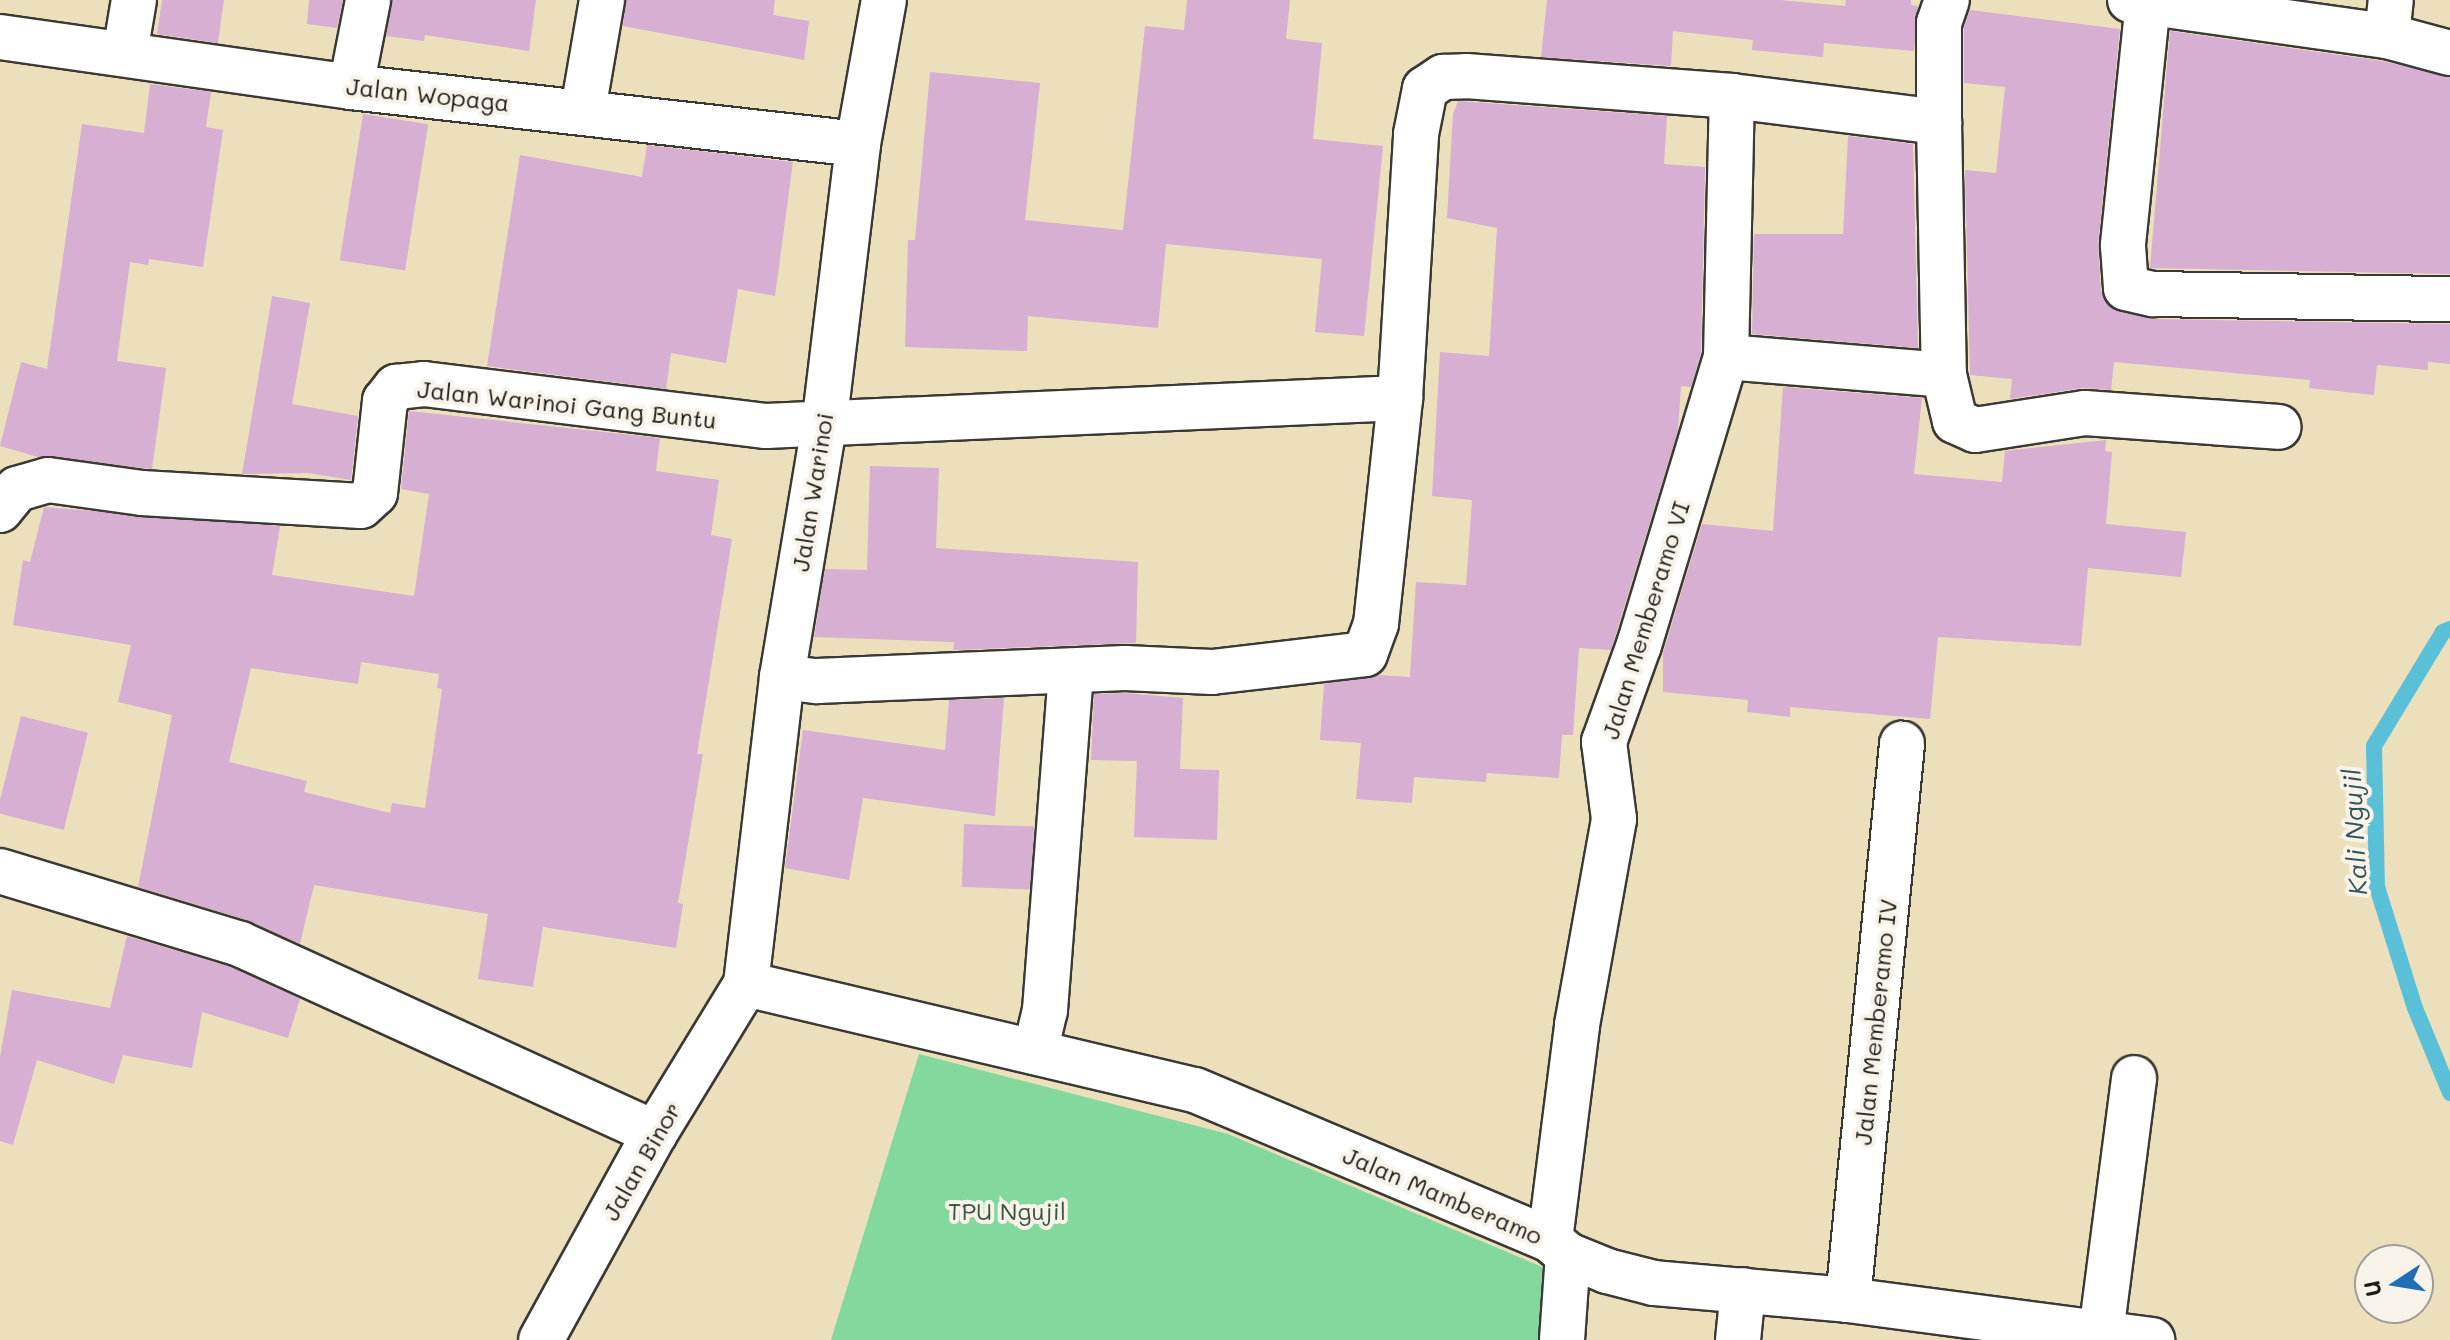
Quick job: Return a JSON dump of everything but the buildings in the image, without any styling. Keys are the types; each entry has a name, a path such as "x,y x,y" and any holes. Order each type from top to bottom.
{"street":[{"path":"125,53 134,0"},
{"path":"351,87 368,0"},
{"path":"583,110 602,0"},
{"name":"Jalan Warinoi","path":"746,984 782,677 824,426 858,144 884,0"},
{"path":"1947,0 1939,23 1939,122 1944,375 1955,421 1975,430 2085,413 2278,427"},
{"path":"2450,53 2389,18 2139,1 2123,246 2126,288 2153,294 2450,299"},
{"name":"Jalan Wopaga","path":"0,37 351,87 583,110 858,144"},
{"path":"782,677 817,681 1071,671 1212,672 1365,654 1376,624 1400,398 1416,134 1425,89 1443,77 1466,76 1732,96 1939,122"},
{"name":"Jalan Memberamo VI","path":"1562,1340 1559,1247 1577,1025 1614,819 1604,742 1639,645 1726,357 1732,96"},
{"path":"1726,357 1944,375"},
{"name":"Jalan Warinoi Gang Buntu","path":"0,510 17,489 48,480 142,493 361,506 375,493 385,401 396,387 430,384 673,417 824,426 1149,405 1400,398"},
{"path":"1035,1052 1045,1010 1071,671"},
{"name":"Jalan Memberamo IV","path":"1848,1300 1902,744"},
{"path":"0,871 240,944 655,1133"},
{"name":"Jalan Mamberamo","path":"746,984 1195,1090 1559,1247 1654,1283 1848,1300 2014,1330 2101,1333 2152,1340"},
{"name":"Jalan Binor","path":"541,1340 655,1133 746,984"},
{"path":"2101,1333 2134,1078"},
{"path":"1738,1340 1743,1290"}],"green space":[{"name":"TPU Ngujil","path":"919,1054 1228,1134 1547,1269 1543,1340 831,1340"}],"waterway":[{"name":"Kali Ngujil","path":"2450,629 2443,632 2374,746 2377,887 2415,1008 2450,1093"}]}
